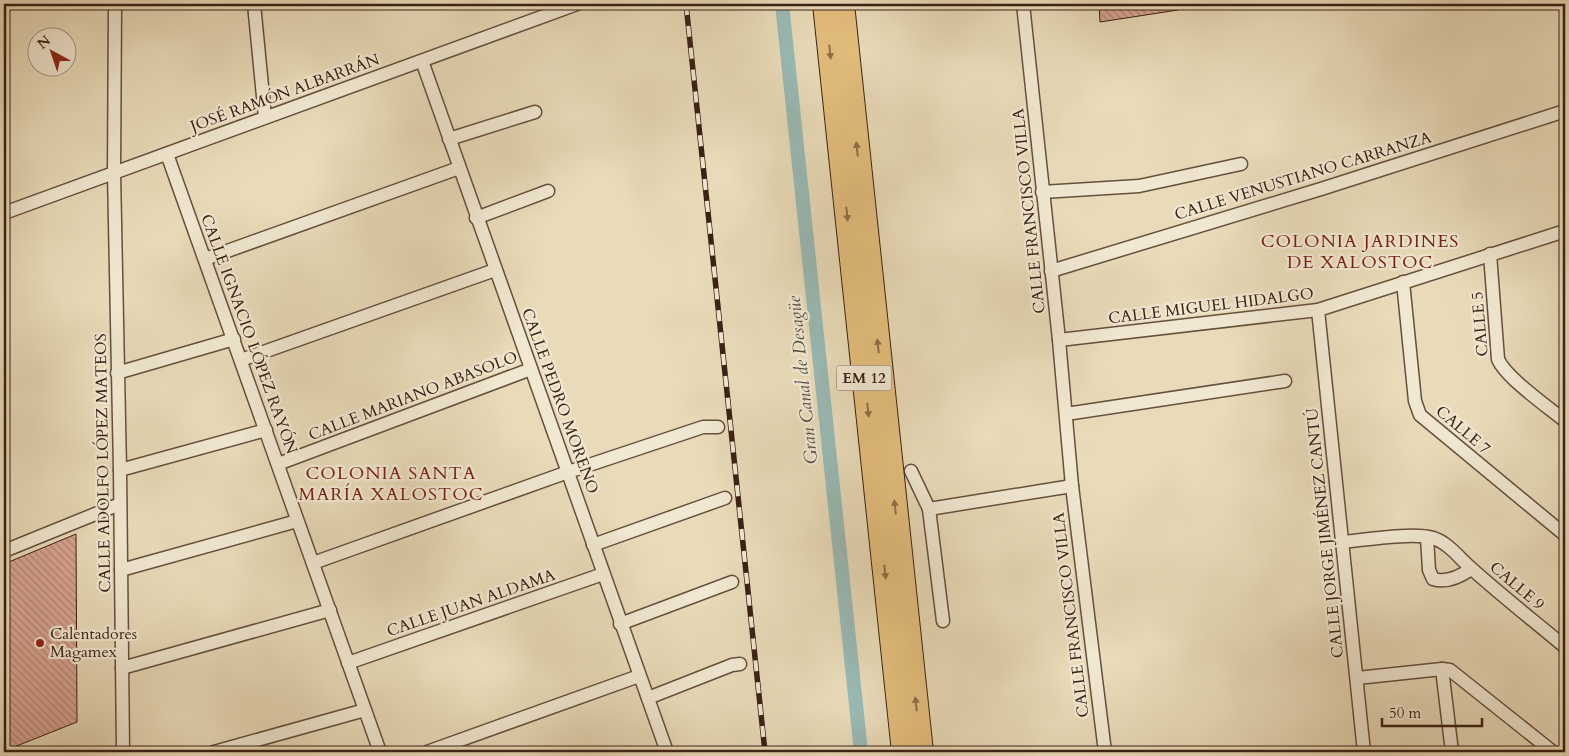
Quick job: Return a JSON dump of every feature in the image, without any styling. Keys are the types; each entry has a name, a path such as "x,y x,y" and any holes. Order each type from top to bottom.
{"highway":[{"name":"EM 12","path":"825,4 904,752"},
{"name":"EM 12","path":"842,4 921,752"}],"street":[{"name":"CALLE ADOLFO LÓPEZ MATEOS","path":"115,4 114,174 123,752"},
{"path":"254,4 265,117"},
{"name":"JOSÉ RAMÓN ALBARRÁN","path":"4,213 577,4"},
{"name":"CALLE FRANCISCO VILLA","path":"1023,4 1059,340 1072,486 1104,752"},
{"name":"CALLE PEDRO MORENO","path":"422,61 476,218 667,752"},
{"name":"CALLE VENUSTIANO CARRANZA","path":"1051,271 1311,192 1565,111"},
{"path":"449,139 535,112"},
{"name":"CALLE IGNACIO LÓPEZ RAYÓN","path":"167,154 242,360 380,752"},
{"path":"1042,192 1139,186 1241,164"},
{"path":"205,259 459,168"},
{"path":"476,218 548,191"},
{"name":"CALLE MIGUEL HIDALGO","path":"1059,340 1318,310 1565,231"},
{"name":"CALLE 5","path":"1490,254 1498,359 1500,364 1513,378 1565,421"},
{"path":"242,360 496,270"},
{"name":"CALLE 7","path":"1403,282 1415,401 1420,414 1565,535"},
{"name":"CALLE JORGE JIMÉNEZ CANTÚ","path":"1318,310 1364,752"},
{"path":"118,373 234,339"},
{"name":"CALLE MARIANO ABASOLO","path":"278,464 531,369"},
{"path":"1066,414 1286,380"},
{"path":"313,563 568,472 703,428 718,427"},
{"path":"120,470 266,430"},
{"path":"911,471 929,509 943,621"},
{"path":"929,509 1072,486"},
{"path":"593,545 725,498"},
{"path":"4,551 120,504"},
{"path":"121,570 297,520"},
{"name":"CALLE 9","path":"1342,542 1399,537 1427,537 1435,539 1445,545 1565,647"},
{"name":"CALLE 9","path":"1427,537 1429,570 1433,579 1441,580 1461,576 1471,569"},
{"name":"CALLE JUAN ALDAMA","path":"348,663 604,574"},
{"path":"620,624 732,582"},
{"path":"122,668 330,610"},
{"path":"648,698 732,665 740,664"},
{"path":"1357,678 1442,669 1450,670 1553,752"},
{"path":"1442,669 1452,752"},
{"path":"427,752 640,676"},
{"path":"214,752 365,710"}],"building":[{"path":"1099,4 1177,4 1178,10 1100,22"},
{"name":"Calentadores Magamex","path":"76,534 77,722 4,751 4,564"}],"waterway":[{"name":"Gran Canal de Desagüe","path":"782,4 861,752"}],"railway":[{"path":"686,4 765,752"}],"place":[{"name":"Calentadores Magamex","path":"40,643"}],"district":[{"name":"COLONIA JARDINES DE XALOSTOC","path":"1360,251"},
{"name":"COLONIA SANTA MARÍA XALOSTOC","path":"391,483"}]}
